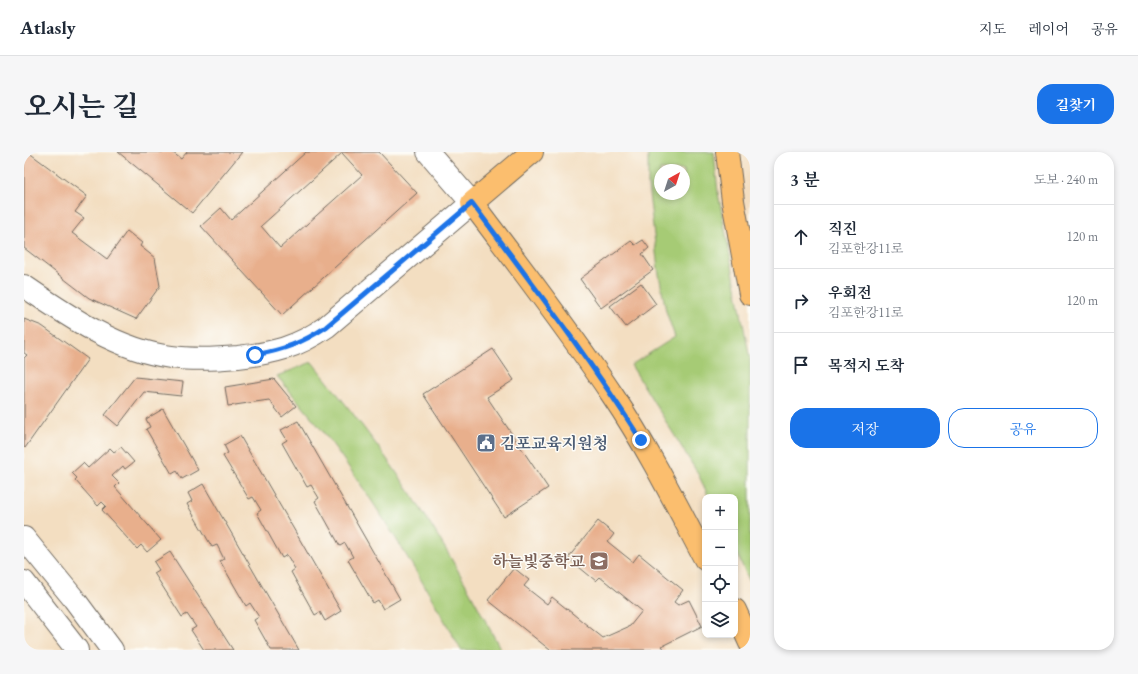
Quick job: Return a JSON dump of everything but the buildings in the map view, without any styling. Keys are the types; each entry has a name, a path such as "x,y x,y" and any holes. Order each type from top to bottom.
{"main road":[{"path":"472,203 532,152"},
{"path":"727,152 733,201 750,294"},
{"path":"472,203 507,239 622,397 655,453 702,540"},
{"path":"472,203 577,345 613,397 641,440 702,553"},
{"path":"738,617 750,644"},
{"path":"738,631 746,650"}],"street":[{"path":"24,286 78,321 129,346 153,353 170,357 222,358 274,352 301,342 326,327 472,203 428,152"},
{"path":"24,538 74,599 112,650"},
{"path":"24,582 77,650"}],"green space":[{"path":"646,152 714,152 718,193 750,360 750,582 738,556 738,494 708,494 697,472 631,365 675,337 666,311 658,269 648,185 648,153"},
{"path":"312,362 378,447 427,518 501,650 461,650 432,598 370,498 329,440 277,376"}],"place":[{"name":"김포교육지원청","path":"486,443"},
{"name":"하늘빛중학교","path":"599,561"}],"route":[{"path":"255,355 274,352 290,347 326,327 472,203 582,351 641,440"}]}
